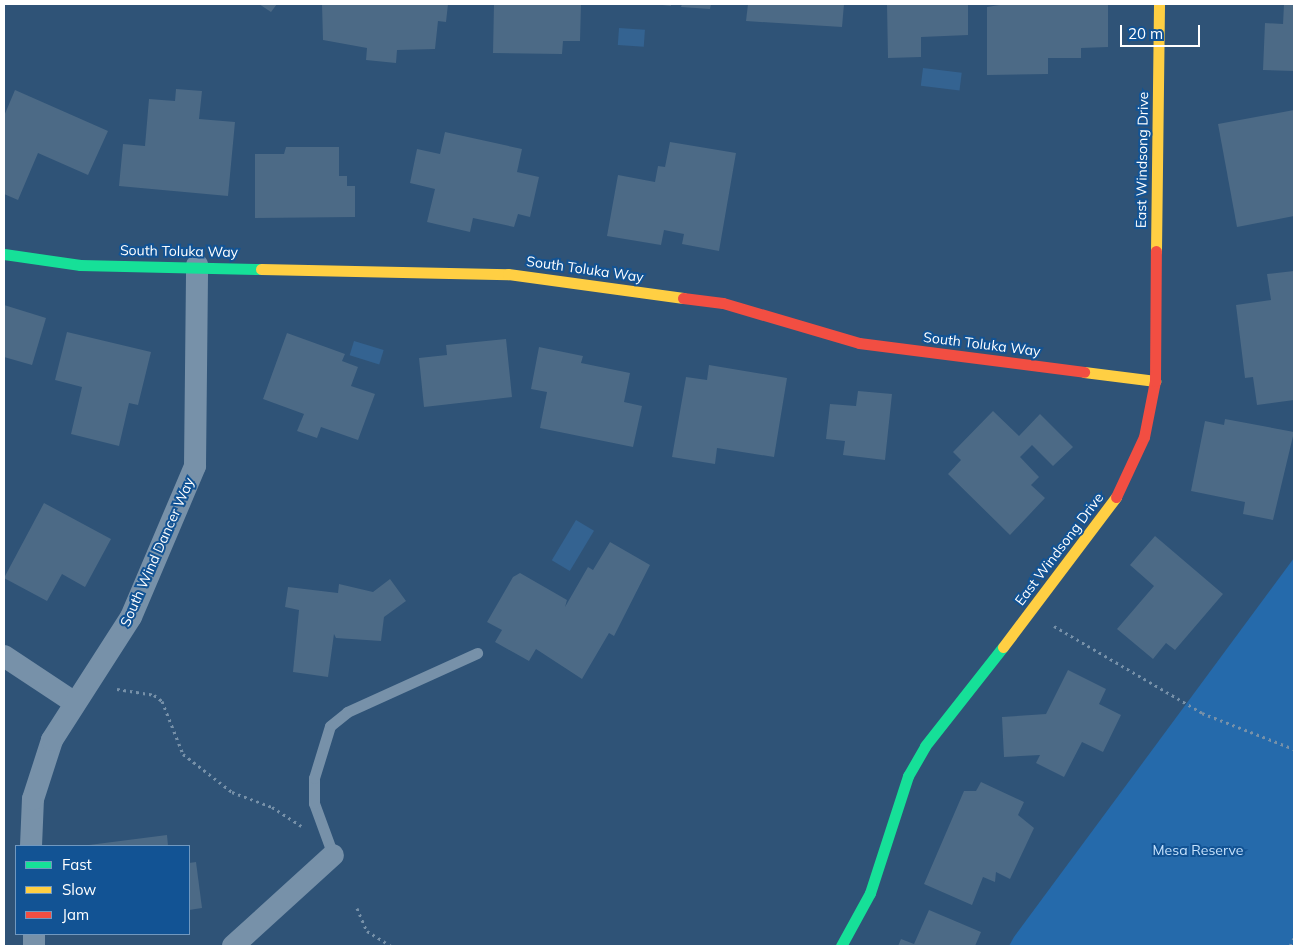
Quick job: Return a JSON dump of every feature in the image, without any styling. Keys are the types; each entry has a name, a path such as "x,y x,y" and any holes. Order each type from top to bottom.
{"street":[{"name":"East Windsong Drive","path":"841,946 870,893 908,776 924,746 1111,509 1144,437 1155,381 1159,4"},
{"name":"South Toluka Way","path":"4,254 80,265 197,265 508,274 723,303 859,343 1155,381"},
{"name":"South Wind Dancer Way","path":"31,845 33,799 40,768 75,703 131,617 195,466 197,265"},
{"path":"4,656 75,703"},
{"path":"233,946 333,855"}],"lane":[{"path":"333,855 314,803 314,778 330,726 347,712 477,653"}],"path":[{"path":"1051,624 1202,713 1294,749"},
{"path":"117,689 162,701 182,754 232,792 290,816 304,829"},
{"path":"357,908 367,931 391,946"},
{"path":"1290,946 1294,938"}],"green space":[{"name":"Mesa Reserve","path":"1294,558 1294,946 1009,946 1014,937"}],"shaded area":[{"path":"619,28 645,30 644,47 618,45"},
{"path":"923,68 962,73 960,91 921,86"},
{"path":"354,341 384,350 379,364 350,355"},
{"path":"576,520 594,531 570,571 552,560"}],"building":[{"path":"259,4 277,4 271,12"},
{"path":"322,4 448,4 446,22 438,21 435,49 397,50 396,63 366,60 367,48 323,40"},
{"path":"494,4 581,4 580,41 563,41 562,54 493,53"},
{"path":"654,4 671,4 671,6"},
{"path":"682,4 711,4 710,9 681,7"},
{"path":"748,4 844,4 842,27 746,21"},
{"path":"879,4 968,4 968,35 921,37 921,57 888,58 887,5"},
{"path":"1006,4 1108,4 1108,47 1081,48 1081,58 1048,58 1048,74 987,75 987,7"},
{"path":"1284,4 1294,4 1294,71 1263,70 1265,23 1283,24"},
{"path":"176,89 202,91 199,119 235,122 228,196 119,186 123,144 145,146 149,99 175,101"},
{"path":"15,90 108,131 88,175 38,153 18,200 4,194 4,116"},
{"path":"1294,110 1294,216 1237,227 1218,124"},
{"path":"445,132 522,149 517,172 539,177 530,217 518,214 514,227 473,218 470,232 427,222 435,189 410,183 417,149 440,154"},
{"path":"670,142 736,153 719,251 682,244 684,234 664,230 661,245 607,236 618,175 655,182 658,166 665,167"},
{"path":"286,147 339,147 339,176 347,176 347,186 355,186 355,217 255,218 255,154 284,154"},
{"path":"1294,271 1294,400 1257,405 1253,377 1245,378 1236,305 1271,300 1267,274"},
{"path":"4,305 46,318 32,365 4,357"},
{"path":"67,332 151,352 138,405 129,403 119,446 71,434 82,387 55,380"},
{"path":"287,333 345,354 342,361 358,367 351,386 375,394 358,440 321,427 317,438 297,431 304,414 263,399"},
{"path":"506,339 512,397 424,407 419,358 447,355 446,345"},
{"path":"539,347 583,356 581,363 630,373 624,402 642,406 633,447 540,428 547,392 531,389"},
{"path":"709,365 787,378 774,457 717,448 715,464 672,457 686,377 707,380"},
{"path":"858,391 892,394 885,460 843,455 845,441 826,439 830,404 856,406"},
{"path":"993,411 1019,436 1040,414 1073,447 1053,466 1032,445 1020,457 1039,477 1031,485 1045,498 1010,535 948,474 961,460 953,452"},
{"path":"1225,419 1294,432 1273,520 1243,514 1245,502 1191,491 1205,421 1224,425"},
{"path":"44,503 111,539 85,587 62,574 47,601 4,578"},
{"path":"1155,536 1223,594 1175,650 1166,643 1153,659 1117,629 1154,586 1130,565"},
{"path":"610,542 650,565 614,636 609,633 582,679 536,649 529,661 495,642 502,630 487,622 513,577 520,573 567,600 565,607 588,567 593,570"},
{"path":"390,579 406,601 384,617 381,641 336,638 334,634 328,677 293,672 299,610 285,607 288,587 338,593 339,584 373,592"},
{"path":"1068,670 1106,689 1099,704 1121,715 1103,752 1082,742 1064,777 1036,763 1040,755 1004,757 1002,717 1046,714"},
{"path":"981,782 1024,802 1018,815 1034,828 1010,879 996,872 995,882 983,877 972,905 924,884 964,791 976,791"},
{"path":"167,835 168,845 89,845"},
{"path":"196,862 202,908 190,910 190,863"},
{"path":"929,910 981,932 975,946 898,946 901,939 914,944"}],"traffic: fast":[{"path":"4,254 80,265 261,269"},
{"path":"841,946 870,893 908,776 925,746 1003,647"}],"traffic: slow":[{"path":"1156,251 1159,4"},
{"path":"261,269 508,274 683,298"},
{"path":"1084,372 1155,381"},
{"path":"1003,647 1116,497"}],"traffic: jam":[{"path":"1116,497 1144,437 1155,381 1156,251"},
{"path":"683,298 723,303 859,343 1084,372"}]}
